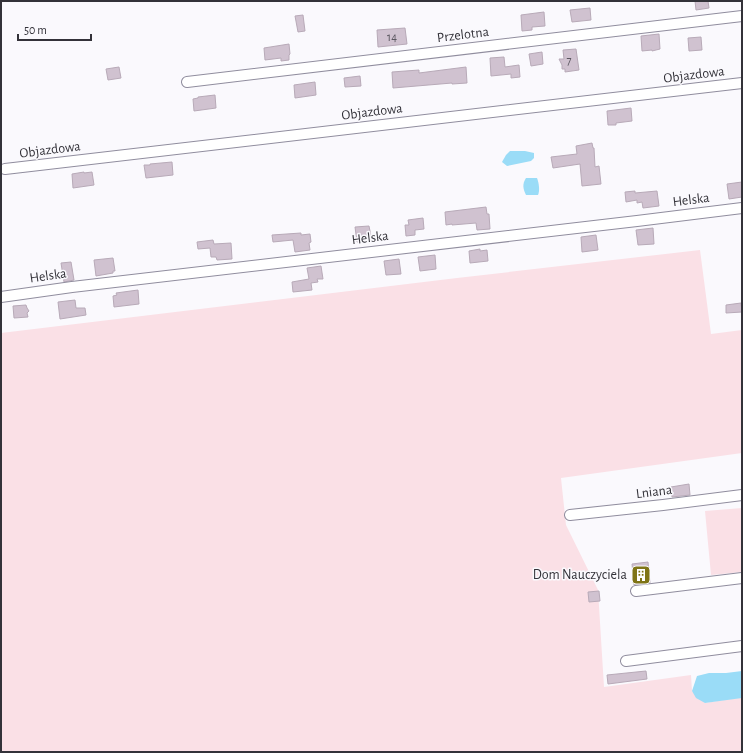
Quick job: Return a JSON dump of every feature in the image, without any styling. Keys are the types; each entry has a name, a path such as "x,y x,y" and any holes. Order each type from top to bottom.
{"street":[{"name":"Przelotna","path":"187,82 742,16"},
{"name":"Objazdowa","path":"5,169 742,83"},
{"name":"Helska","path":"1,297 72,287 742,208"},
{"name":"Lniana","path":"570,515 742,495"},
{"path":"636,591 742,578"},
{"path":"626,661 742,646"}],"shaded area":[{"path":"700,250 711,334 742,330 742,453 561,478 566,525 598,590 604,687 691,675 692,691 705,703 742,697 742,752 1,752 1,333"},
{"path":"742,508 742,572 711,575 705,511"}],"water":[{"path":"510,151 525,151 534,153 534,158 531,161 507,166 502,162"},
{"path":"526,178 537,178 539,187 538,195 526,195 523,186"},
{"path":"742,671 742,698 705,703 696,698 692,691 697,676 709,673"}],"building":[{"path":"695,1 708,1 709,8 696,10"},
{"path":"590,8 591,20 572,22 570,10"},
{"path":"544,12 545,26 532,27 532,30 522,31 521,15"},
{"path":"303,15 305,31 298,32 295,16"},
{"path":"405,28 407,44 378,47 377,30"},
{"path":"659,34 660,49 642,51 641,36"},
{"path":"701,37 702,50 689,51 688,38"},
{"path":"289,44 289,60 281,61 281,58 265,60 264,48"},
{"path":"576,49 579,70 565,72 565,69 562,69 559,59 564,59 563,50"},
{"path":"542,52 543,64 531,66 529,54"},
{"path":"504,57 505,67 519,65 520,77 511,78 511,74 491,76 490,58"},
{"path":"119,67 121,78 108,80 106,69"},
{"path":"466,67 467,83 393,88 392,72 419,70 419,73"},
{"path":"360,76 361,86 345,87 344,78"},
{"path":"315,82 316,95 295,98 294,85"},
{"path":"215,95 216,108 194,111 193,99"},
{"path":"631,108 632,121 616,123 616,125 608,125 607,111"},
{"path":"592,143 594,148 595,167 599,166 601,184 582,186 580,164 553,168 551,157 577,154 576,146"},
{"path":"172,162 173,175 146,178 144,165"},
{"path":"92,172 94,185 73,188 72,174"},
{"path":"742,182 742,197 729,199 727,184"},
{"path":"635,191 635,193 657,191 659,206 643,208 642,202 637,203 637,200 626,202 625,192"},
{"path":"486,207 487,214 489,214 490,229 477,230 476,223 446,225 445,212"},
{"path":"423,218 424,229 415,230 415,235 406,236 405,225 409,225 408,220"},
{"path":"369,226 372,241 357,242 355,227"},
{"path":"653,228 654,244 638,245 636,230"},
{"path":"301,233 301,235 310,234 310,250 295,252 293,240 273,242 272,235"},
{"path":"596,235 598,250 582,252 581,237"},
{"path":"213,240 214,244 231,243 232,259 217,260 216,257 211,257 210,248 198,249 197,242"},
{"path":"480,249 480,251 487,250 488,261 470,263 469,251"},
{"path":"435,255 436,269 420,271 418,257"},
{"path":"113,258 115,271 113,271 113,273 96,276 94,260"},
{"path":"399,259 401,274 386,275 384,261"},
{"path":"71,262 74,280 64,282 61,263"},
{"path":"321,266 323,279 317,279 318,282 311,283 312,290 293,292 292,282 309,279 307,268"},
{"path":"138,290 139,304 114,307 113,296 117,295 116,293"},
{"path":"75,300 76,308 85,308 86,315 60,319 58,302"},
{"path":"741,303 742,312 726,313 726,305"},
{"path":"26,305 29,311 27,313 28,317 14,318 13,306"},
{"path":"689,484 690,495 672,497 671,487"},
{"name":"Dom Nauczyciela","path":"648,562 650,583 634,585 632,564"},
{"path":"599,591 600,601 589,602 588,592"},
{"path":"646,671 647,679 608,684 607,675"}],"place":[{"name":"Dom Nauczyciela","path":"641,575"}]}
